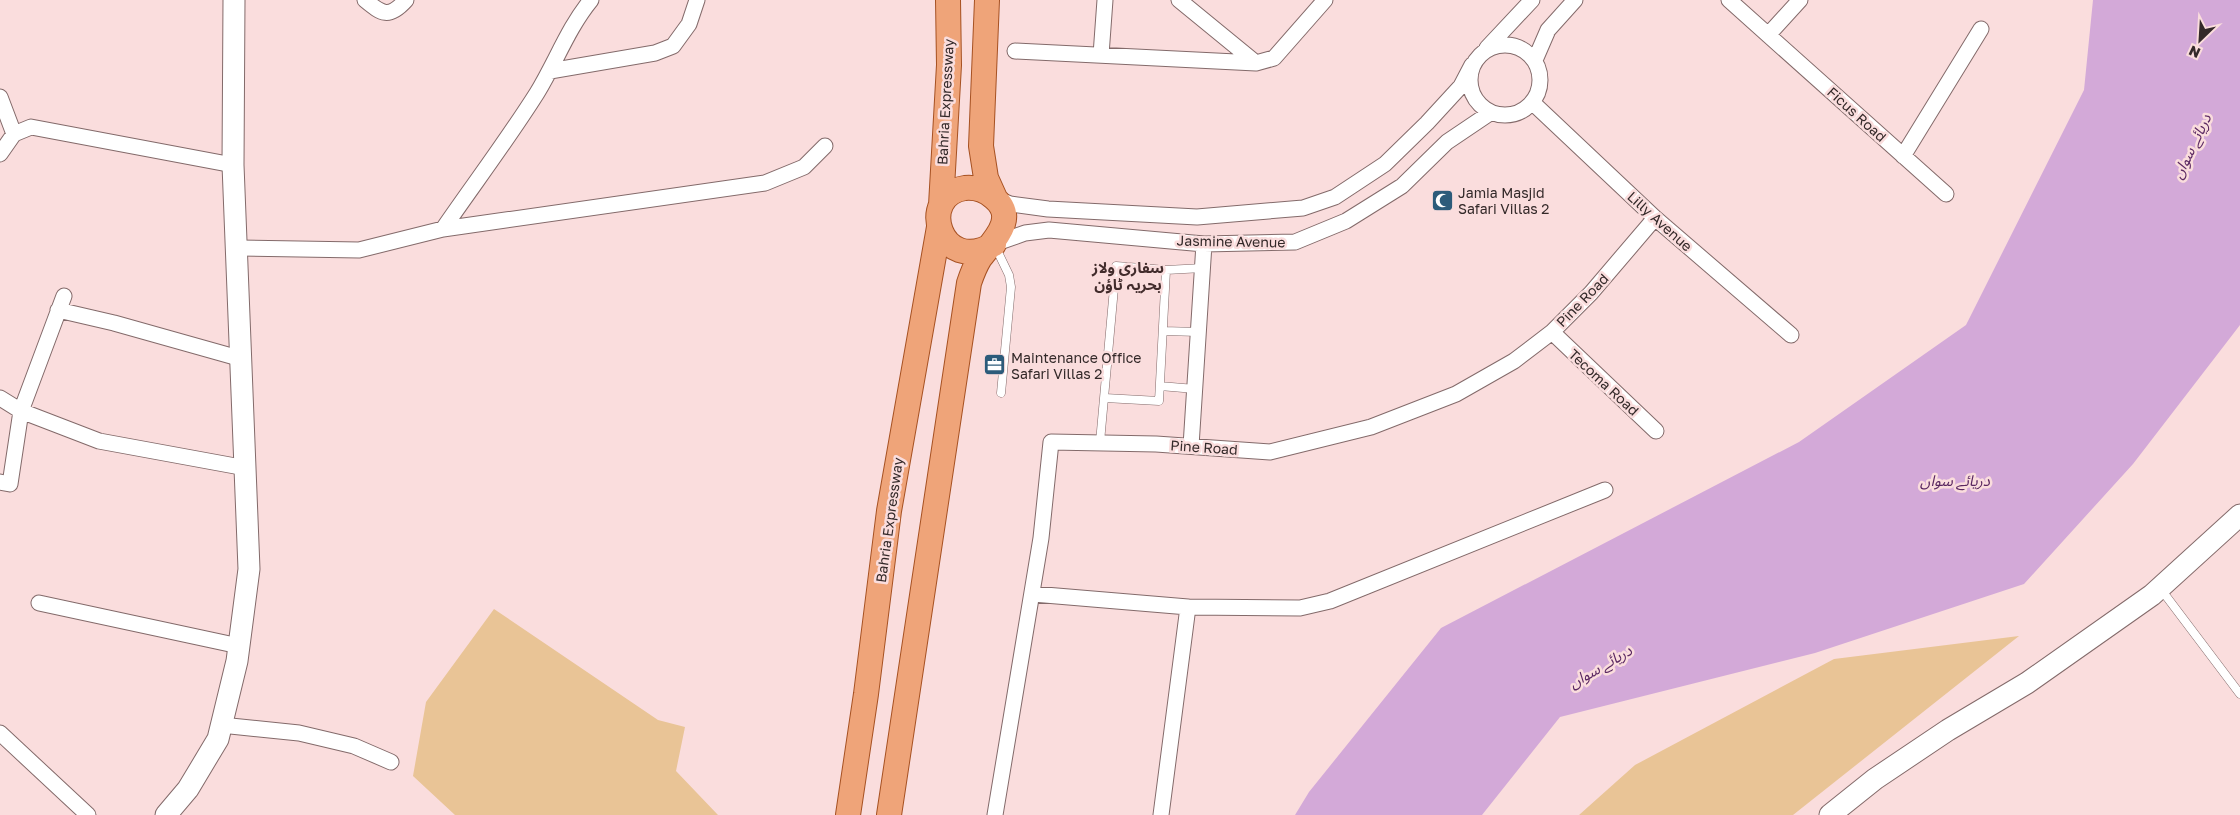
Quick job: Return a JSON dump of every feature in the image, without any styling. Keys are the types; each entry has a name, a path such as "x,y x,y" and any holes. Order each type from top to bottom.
{"main road":[{"name":"Bahria Expressway","path":"848,815 866,694 889,511 940,216 949,65 948,0"},
{"path":"889,815 969,283 976,265 1000,236 1003,216 986,178 981,146 987,0"},
{"path":"994,244 976,252 966,252 948,244 942,236 940,216 949,195 960,189 973,187 985,191 995,198"}],"street":[{"path":"166,815 188,789 218,739 237,661 249,569 234,165 234,0"},
{"path":"365,0 381,13 391,13 406,0"},
{"path":"443,229 550,71 571,27 591,0"},
{"path":"550,71 655,53 673,46 689,24 697,0"},
{"path":"1101,55 1105,0"},
{"path":"1179,0 1256,63"},
{"path":"1015,51 1256,63 1274,58 1325,0"},
{"path":"1484,51 1502,44 1521,48 1535,60 1541,77 1538,96 1526,110 1509,117 1490,113 1476,101 1469,84 1472,65 1484,51 1532,0"},
{"path":"1535,60 1548,30 1575,0"},
{"name":"Ficus Road","path":"1729,0 1946,194"},
{"path":"1768,35 1800,0"},
{"path":"1903,156 1981,29"},
{"name":"Jasmine Avenue","path":"995,198 1010,204 1041,208 1197,217 1303,208 1334,196 1385,164 1461,86 1472,65"},
{"path":"0,98 14,134"},
{"name":"Lilly Avenue","path":"1533,103 1655,218 1791,335"},
{"name":"Jasmine Avenue","path":"994,244 1025,233 1049,230 1204,244 1295,242 1346,221 1402,186 1447,142 1490,113"},
{"path":"0,154 14,134 32,127 234,165"},
{"path":"238,248 359,250 443,229 765,183 804,167 825,146"},
{"name":"Pine Road","path":"995,815 1042,538 1052,442 1191,446 1270,452 1371,427 1456,394 1514,361 1552,332 1591,293 1655,218"},
{"path":"1191,446 1204,244"},
{"path":"0,482 10,484 21,411 61,303 114,323 242,359"},
{"name":"Tecoma Road","path":"1552,332 1656,431"},
{"path":"0,398 21,411 99,442 246,468"},
{"path":"1033,594 1188,607 1300,608 1330,601 1605,490"},
{"path":"1830,815 1875,779 1948,730 2027,682 2160,588 2240,515"},
{"path":"39,603 239,646"},
{"path":"1161,815 1188,607"},
{"path":"221,725 299,733 354,746 391,762"},
{"path":"0,733 88,815"}],"lane":[{"path":"994,244 1009,275 1011,287 1001,393"},
{"path":"1100,442 1116,266 1166,270 1203,268"},
{"path":"1105,398 1159,401 1166,270"},
{"path":"1163,331 1199,332"},
{"path":"1160,386 1195,389"},
{"path":"2160,588 2240,694"}],"shaded area":[{"path":"494,609 658,720 685,727 676,771 718,815 455,815 413,776 426,702"},
{"path":"2019,636 1793,815 1579,815 1635,765 1834,659"}],"water":[{"name":"دریائے سواں","path":"2093,0 2240,0 2240,325 2133,464 2024,584 1815,653 1560,717 1482,815 1295,815 1309,792 1441,628 1799,442 1966,325 2084,90"}],"place":[{"name":"Jamia Masjid Safari Villas 2","path":"1442,200"},
{"name":"Maintenance Office Safari Villas 2","path":"995,365"}],"district":[{"name":"سفاری ولاز بحریہ ٹاؤن","path":"1128,276"}]}
